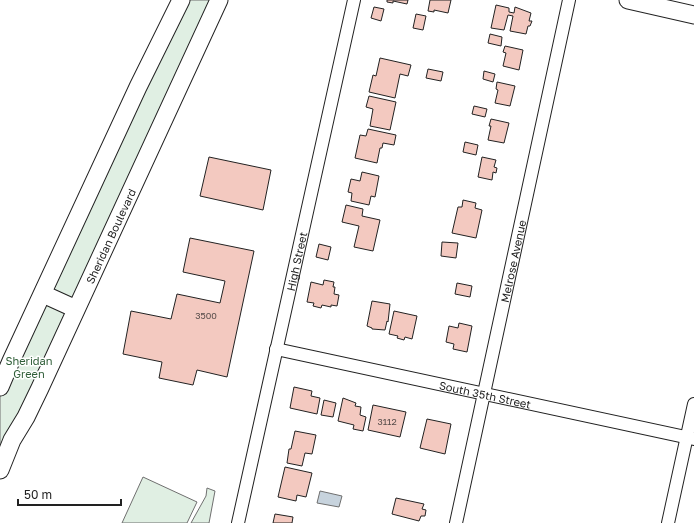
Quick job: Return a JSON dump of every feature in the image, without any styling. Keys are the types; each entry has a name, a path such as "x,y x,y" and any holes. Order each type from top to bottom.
{"main road":[{"path":"0,387 138,87 181,0"},
{"name":"Sheridan Boulevard","path":"0,470 12,440 26,418 219,0"},
{"path":"628,0 694,15"},
{"path":"43,294 76,308"}],"street":[{"name":"High Street","path":"238,523 354,0"},
{"name":"Melrose Avenue","path":"456,523 569,0"},
{"name":"South 35th Street","path":"276,349 690,438"},
{"path":"668,523 690,438 694,404"}],"green space":[{"name":"Sheridan Green","path":"181,0 219,0 0,470 0,387"},
{"path":"143,477 197,502 187,523 122,523"},
{"path":"207,488 215,491 209,523 191,523 206,496"}],"shaded area":[{"path":"320,491 342,496 339,507 317,503"}],"building":[{"path":"387,0 408,0 407,4 393,1 393,3 387,2"},
{"path":"430,0 451,0 448,13 434,10 434,12 428,11"},
{"path":"496,5 509,8 509,12 514,13 515,7 531,13 529,21 532,21 530,26 528,26 526,34 510,31 513,16 508,15 504,30 491,28"},
{"path":"374,7 384,9 381,21 371,18"},
{"path":"416,14 426,16 423,30 413,28"},
{"path":"490,34 502,37 501,46 488,43"},
{"path":"505,46 523,50 519,70 503,66 506,53 503,52"},
{"path":"380,58 411,65 408,76 400,74 395,98 369,92 373,75 376,76"},
{"path":"428,69 443,72 441,81 426,78"},
{"path":"484,71 495,74 493,82 483,79"},
{"path":"497,82 515,86 510,106 495,103 498,90 496,89"},
{"path":"369,96 396,102 390,130 370,126 373,109 366,107"},
{"path":"474,106 487,109 485,117 472,114"},
{"path":"491,119 509,123 504,143 488,140"},
{"path":"368,129 396,135 394,145 383,143 382,148 380,148 377,163 355,158 360,135 366,136"},
{"path":"465,142 478,145 476,155 463,152"},
{"path":"209,157 271,170 263,210 200,196"},
{"path":"482,157 496,160 494,167 497,168 496,173 493,172 492,180 478,177"},
{"path":"362,172 379,176 375,197 371,196 369,205 351,201 352,193 348,192 351,179 360,181"},
{"path":"463,200 476,203 475,208 482,210 476,238 452,233 458,207 462,207"},
{"path":"346,205 363,209 362,216 380,220 373,251 354,247 359,226 342,222"},
{"path":"190,238 254,251 227,377 197,370 193,385 159,378 162,362 123,354 131,311 171,319 177,294 220,303 225,281 183,272"},
{"path":"442,242 458,243 456,258 441,256"},
{"path":"319,244 331,247 328,260 316,257"},
{"path":"324,280 334,282 334,294 339,295 337,306 331,305 331,307 322,305 321,308 313,306 314,303 307,302 311,282 323,285"},
{"path":"457,283 472,286 470,297 455,294"},
{"path":"372,301 390,304 388,322 387,321 385,330 372,329 367,326"},
{"path":"394,311 417,316 412,339 405,337 404,340 397,338 398,336 389,334"},
{"path":"459,323 472,326 467,352 453,349 454,344 446,342 449,326 458,328"},
{"path":"294,387 312,391 311,396 320,398 317,414 290,408"},
{"path":"343,398 356,403 355,406 361,407 360,415 366,417 363,431 353,429 354,425 338,421"},
{"path":"324,400 336,403 333,417 321,415"},
{"path":"373,405 406,412 400,437 368,430"},
{"path":"427,419 451,424 445,454 420,448"},
{"path":"295,431 316,435 312,454 305,453 302,466 287,463 289,449 291,449"},
{"path":"285,467 312,473 306,497 297,495 296,501 278,497"},
{"path":"396,498 424,504 422,509 426,510 425,516 421,516 419,521 392,514"},
{"path":"275,514 293,517 292,523 273,523"}]}
